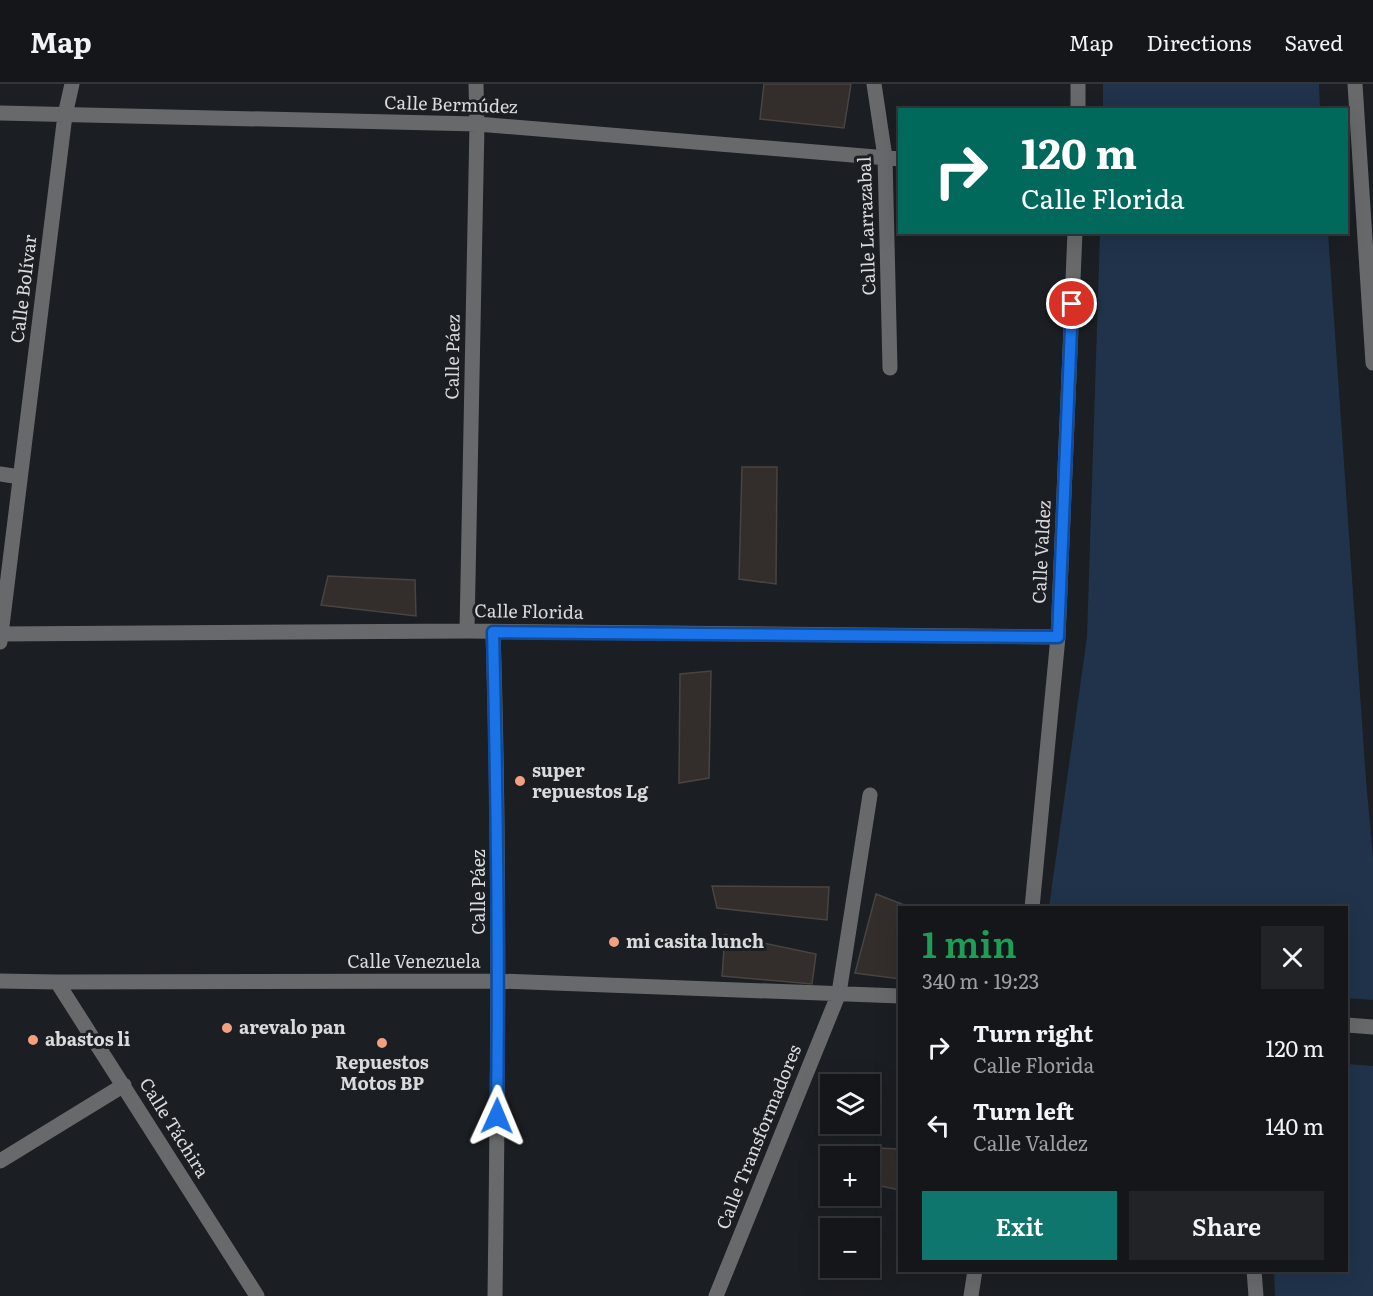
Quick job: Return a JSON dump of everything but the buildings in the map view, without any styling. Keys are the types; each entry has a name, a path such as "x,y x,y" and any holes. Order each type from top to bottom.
{"street":[{"name":"Calle Bolívar","path":"0,642 65,115 72,84"},
{"name":"Calle Páez","path":"467,631 476,84"},
{"name":"Calle Larrazabal","path":"874,84 892,158 890,368"},
{"path":"1078,84 1078,108"},
{"path":"1355,84 1367,202 1373,363"},
{"name":"Calle Bermúdez","path":"0,113 477,124 892,158"},
{"name":"Calle Valdez","path":"1032,906 1058,637 1075,234"},
{"path":"0,474 20,477"},
{"name":"Calle Florida","path":"0,634 467,631 1058,637"},
{"name":"Calle Páez","path":"493,632 499,981 495,1296"},
{"name":"Calle Transformadores","path":"716,1296 839,993 870,795"},
{"name":"Calle Venezuela","path":"0,981 499,981 898,996"},
{"name":"Calle Táchira","path":"57,982 257,1296"},
{"path":"1348,1025 1373,1027"},
{"path":"0,1161 124,1085"},
{"path":"970,1296 975,1272"},
{"path":"1254,1272 1256,1296"}],"shaded area":[{"path":"1103,84 1319,84 1320,108 1103,108"},
{"path":"1100,234 1328,234 1373,858 1373,1000 1348,998 1348,906 1049,906 1087,637"},
{"path":"1348,1064 1373,1066 1373,1296 1275,1296 1274,1272 1348,1272"}],"place":[{"name":"super repuestos Lg","path":"520,781"},
{"name":"mi casita lunch","path":"614,942"},
{"name":"arevalo pan","path":"227,1028"},
{"name":"abastos li","path":"33,1040"},
{"name":"Repuestos Motos BP","path":"382,1043"}],"route":[{"path":"497,1116 499,981 493,632 1058,637 1072,304"}]}
